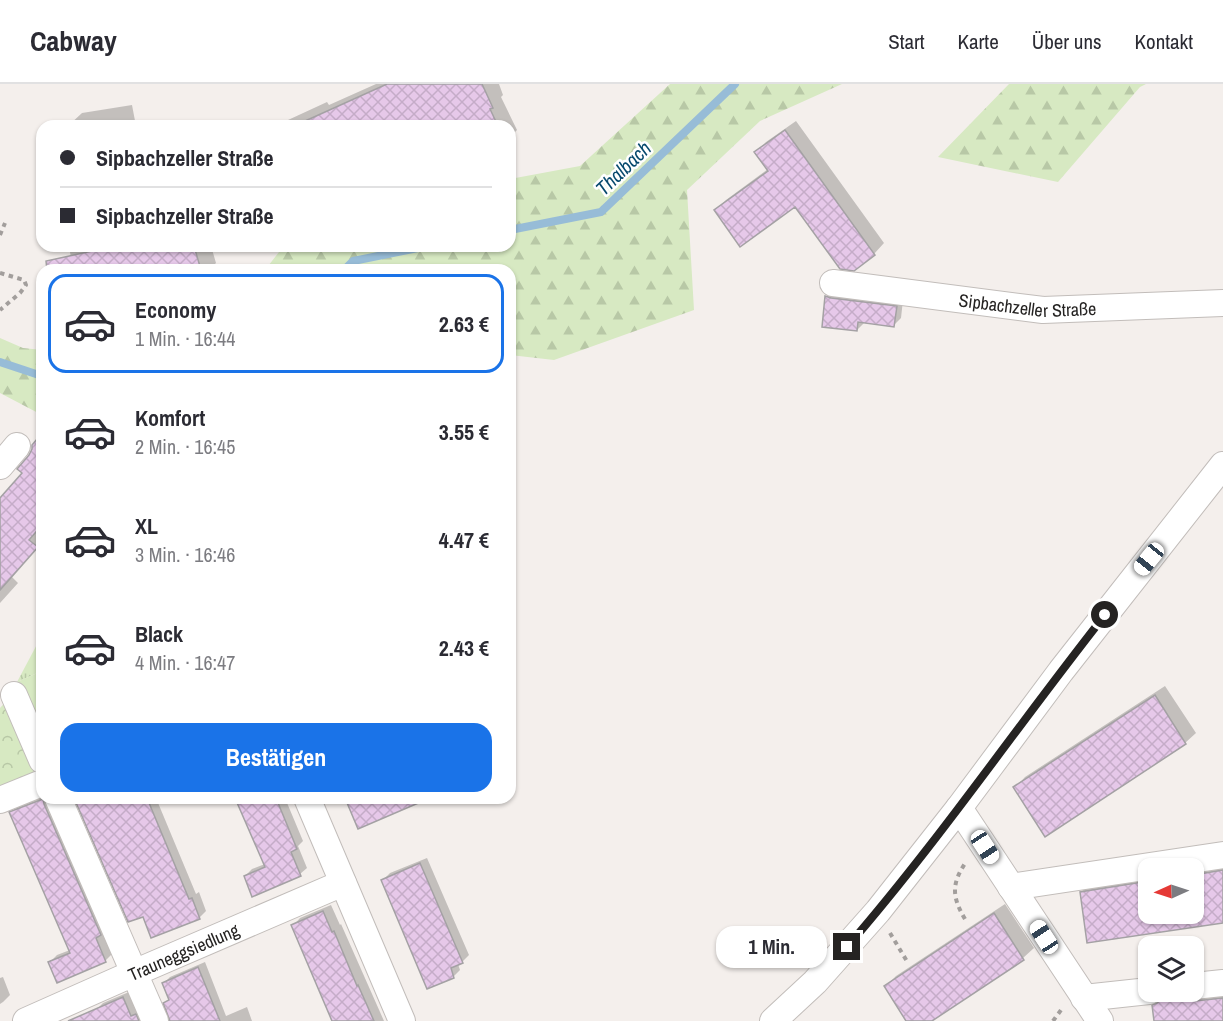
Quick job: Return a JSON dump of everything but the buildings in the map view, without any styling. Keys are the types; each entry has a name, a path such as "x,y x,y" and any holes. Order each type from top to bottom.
{"street":[{"name":"Sipbachzeller Straße","path":"833,284 1043,310 1223,303"},
{"path":"0,466 17,446"},
{"path":"773,1021 815,982 878,911 959,808 1061,671 1223,465"},
{"path":"14,694 36,746"},
{"path":"0,800 36,785"},
{"path":"61,804 154,1021"},
{"path":"310,804 402,1021"},
{"path":"959,808 1100,1021"},
{"path":"1011,887 1223,855"},
{"name":"Trauneggsiedlung","path":"26,1021 343,883"},
{"path":"1204,985 1223,983"},
{"path":"1084,998 1138,992"}],"path":[{"path":"0,235 4,223"},
{"path":"0,273 24,280 26,285 0,310"},
{"path":"965,919 956,904 955,889 958,873 968,859 985,847"},
{"path":"878,911 908,963"}],"green space":[{"path":"670,84 842,84 760,121 687,190 694,310 554,360 516,356 516,264 270,264 279,252 516,252 516,178 580,166"},
{"path":"1009,84 1146,84 1140,87 1058,182 938,157"},
{"path":"0,338 23,348 36,349 36,412 0,393"},
{"path":"36,646 36,674 17,682"},
{"path":"36,674 36,726 17,682"},
{"path":"9,698 36,757 36,774 0,795 0,708"}],"waterway":[{"name":"Thalbach","path":"516,229 601,212 735,84"},
{"name":"Thalbach","path":"350,264 353,261 398,252"},
{"name":"Thalbach","path":"0,362 36,374"}],"route":[{"path":"847,947 959,808 1105,615"}]}
